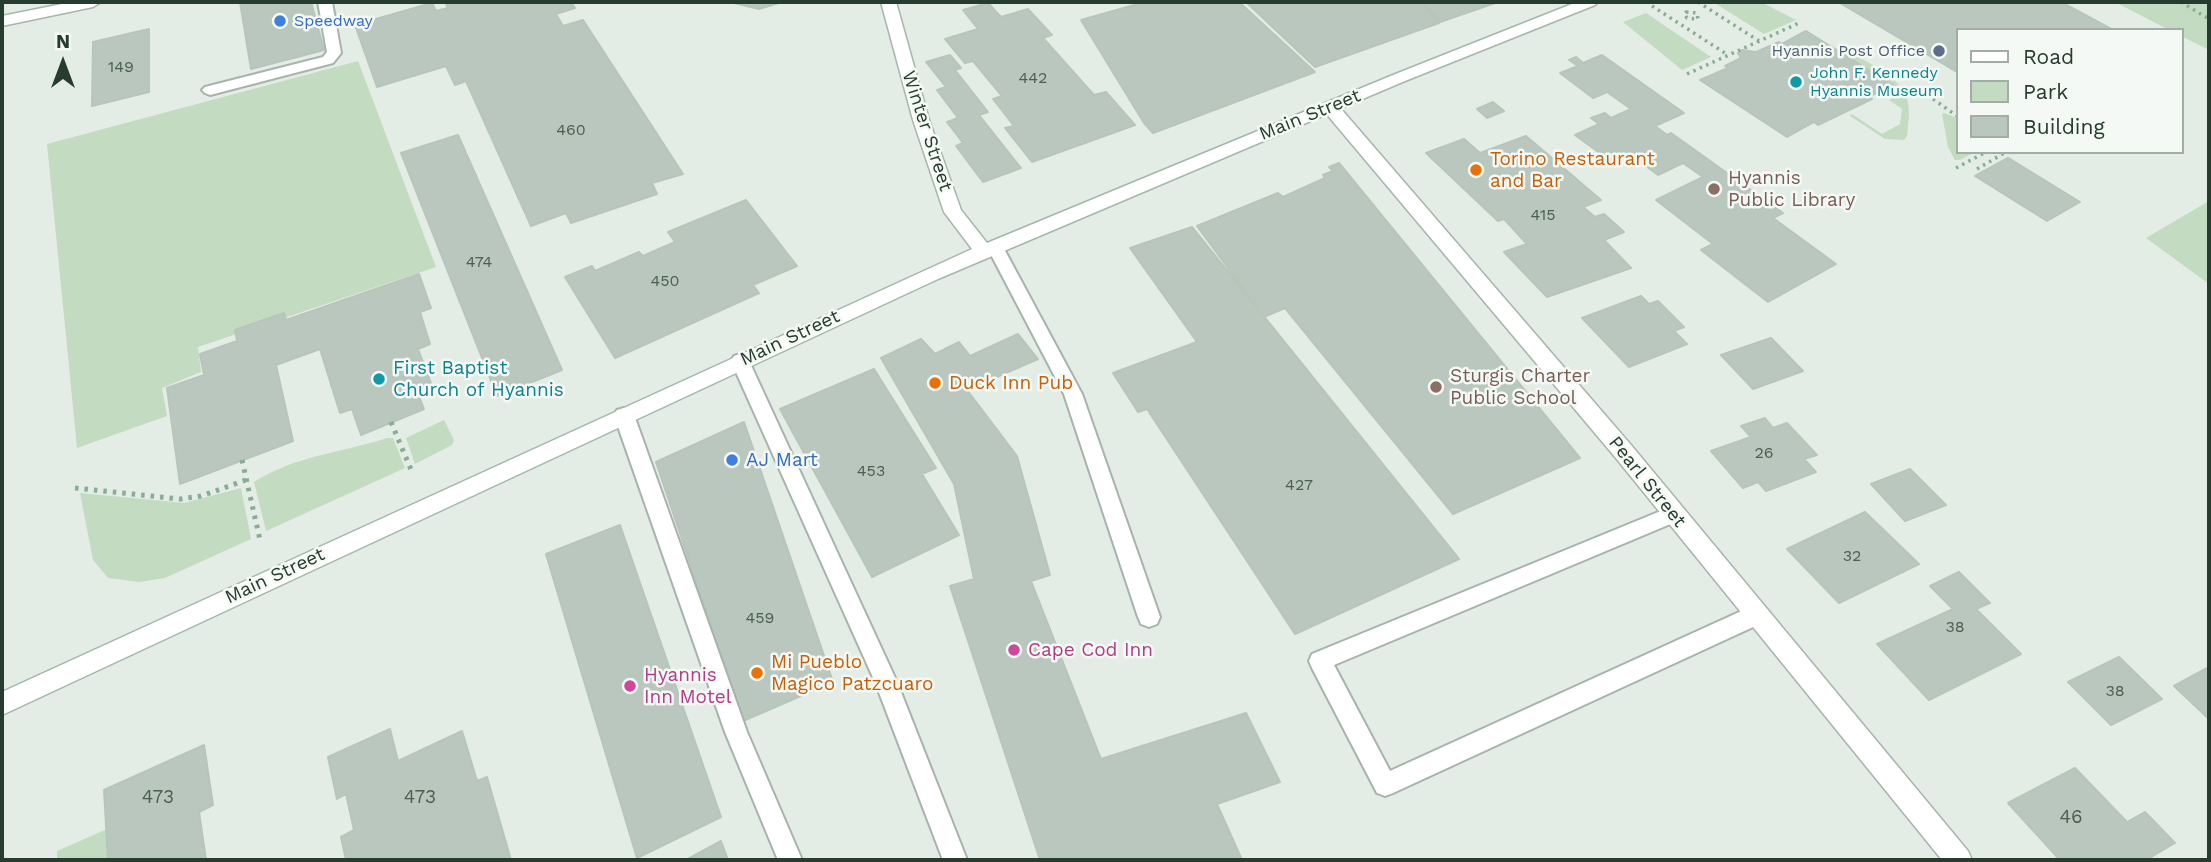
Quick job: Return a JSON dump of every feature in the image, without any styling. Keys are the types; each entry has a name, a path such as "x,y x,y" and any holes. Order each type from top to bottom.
{"main road":[{"path":"2,21 93,2"},
{"name":"Winter Street","path":"888,2 921,120 953,212 989,249"},
{"name":"Main Street","path":"2,704 740,361 989,249 1590,2"},
{"name":"Pearl Street","path":"1330,107 1673,514 1959,860"}],"lane":[{"path":"210,90 328,60 334,52 325,2"},
{"path":"989,249 1073,394 1149,617"},
{"path":"740,361 886,681 955,860"},
{"path":"624,415 736,732 790,860"},
{"path":"1673,514 1320,661 1385,785 1756,615"}],"path":[{"path":"1698,2 1760,42"},
{"path":"2181,2 2209,19"},
{"path":"1652,6 1729,56"},
{"path":"1676,22 1687,18 1697,19 1697,13 1709,9"},
{"path":"1687,74 1799,23"},
{"path":"1933,99 1955,115"},
{"path":"1956,168 1982,154"},
{"path":"1978,169 2003,154"},
{"path":"391,422 412,471"},
{"path":"242,460 260,540"},
{"path":"75,488 180,499 201,496 246,480"}],"green space":[{"path":"1713,2 1761,2 1796,20 1764,34"},
{"path":"2115,2 2209,2 2209,50 2183,37 2183,28 2165,28"},
{"path":"1646,13 1711,57 1682,70 1623,22"},
{"path":"1846,50 1883,71 1905,94 1909,115 1907,136 1904,140 1885,139 1850,116 1852,114 1882,134 1900,124 1902,109 1889,100 1901,94 1889,87 1892,84 1841,53"},
{"path":"358,61 436,267 198,347 201,372 162,388 167,416 77,448 47,144"},
{"path":"1942,114 1955,117 1955,154 1971,154 1955,160 1948,147"},
{"path":"2209,201 2209,284 2146,238"},
{"path":"444,420 454,440 452,445 415,464 406,438"},
{"path":"393,438 405,468 266,531 254,482 303,460"},
{"path":"241,488 251,539 165,578 139,582 108,578 93,560 80,493 184,503"},
{"path":"107,829 108,860 57,860 57,851"}],"building":[{"path":"240,2 311,2 324,50 251,69"},
{"path":"571,2 575,8 556,14 563,26 583,20 683,174 652,183 657,194 571,223 566,213 531,226 466,81 455,85 446,66 377,87 355,25 432,3 436,11 448,8 446,4"},
{"path":"730,2 782,2 759,9"},
{"path":"1145,2 1239,2 1315,72 1153,133 1144,123 1081,20"},
{"path":"1246,2 1422,2 1439,23 1315,67"},
{"path":"1424,2 1498,2 1440,22"},
{"name":"Hyannis Post Office","path":"2061,2 2109,28 1955,28 1955,71 1840,3"},
{"path":"988,3 1001,17 1028,9 1052,35 1043,38 1094,95 1106,92 1135,125 1032,162 1005,128 1014,126 993,99 1002,96 973,61 965,63 945,39 978,29 963,10"},
{"path":"149,29 149,92 92,106 93,42"},
{"name":"John F. Kennedy Hyannis Museum","path":"1806,31 1893,85 1868,97 1872,99 1818,125 1814,122 1787,137 1700,80 1728,68 1725,66 1741,58 1738,53 1742,50 1756,52 1779,42 1782,44"},
{"path":"950,55 961,68 955,70 988,112 979,115 1021,168 983,182 956,146 963,143 947,122 958,118 937,90 946,87 926,62"},
{"name":"Hyannis Public Library","path":"1602,55 1684,113 1655,126 1667,135 1671,133 1783,213 1773,218 1836,264 1768,302 1701,250 1713,244 1656,200 1703,177 1683,163 1658,175 1630,154 1612,162 1575,135 1599,124 1591,118 1605,113 1611,118 1631,109 1607,92 1593,98 1560,73 1578,66 1569,60 1576,57 1583,63"},
{"path":"1493,102 1504,111 1487,118 1477,109"},
{"path":"458,135 562,370 497,396 401,153"},
{"path":"1526,136 1601,200 1583,207 1595,217 1604,214 1624,232 1604,240 1631,268 1547,297 1504,252 1527,244 1504,219 1498,221 1426,153 1464,139 1480,153"},
{"path":"2008,158 2080,202 2047,221 1975,176"},
{"name":"Sturgis Charter Public School","path":"1339,163 1580,458 1453,514 1285,308 1264,317 1197,226 1278,193 1283,197 1325,178 1323,175 1333,171 1329,167"},
{"path":"746,200 797,266 753,285 759,293 615,358 565,277 592,266 595,271 639,252 643,256 675,242 668,232"},
{"path":"1192,227 1459,559 1295,634 1147,409 1138,412 1113,373 1197,342 1130,248"},
{"name":"First Baptist Church of Hyannis","path":"419,274 431,308 420,312 430,344 418,349 431,383 416,389 424,409 361,435 352,409 340,413 320,349 276,365 293,441 180,484 167,388 204,375 200,354 237,341 235,330 284,313 286,320"},
{"path":"1641,296 1649,304 1658,301 1684,327 1674,331 1687,344 1629,367 1582,318"},
{"name":"Cape Cod Inn","path":"1018,334 1038,359 967,390 1017,456 1050,575 1031,581 1101,759 1246,713 1280,782 1217,804 1242,860 1040,860 950,586 974,579 954,484 881,358 921,339 935,354 959,342 970,356"},
{"path":"1771,338 1803,371 1753,389 1721,355"},
{"path":"874,369 936,468 922,474 959,535 872,577 780,409"},
{"path":"1765,418 1773,428 1787,423 1817,455 1804,459 1816,472 1766,491 1758,482 1743,488 1711,451 1751,437 1741,426"},
{"path":"744,422 833,682 743,721 656,462"},
{"path":"1910,469 1946,505 1905,521 1871,484"},
{"path":"1865,512 1919,564 1839,603 1787,549"},
{"name":"Hyannis Inn Motel","path":"620,525 721,817 637,858 546,554"},
{"path":"1959,572 1990,603 1976,609 2021,654 1929,700 1877,644 1953,609 1930,586"},
{"path":"2119,657 2162,699 2111,725 2068,682"},
{"path":"2209,667 2209,719 2174,686"},
{"path":"390,729 398,761 462,731 477,781 487,777 511,860 346,860 341,837 354,830 346,794 337,799 328,757"},
{"path":"204,745 213,805 199,812 206,860 108,860 104,790"},
{"path":"2075,768 2127,822 2145,812 2175,843 2146,860 2060,860 2008,803"},
{"path":"721,841 728,860 686,860"}],"place":[{"name":"Speedway","path":"280,21"},
{"name":"Hyannis Post Office","path":"1939,51"},
{"name":"John F. Kennedy Hyannis Museum","path":"1796,82"},
{"name":"Torino Restaurant and Bar","path":"1476,170"},
{"name":"Hyannis Public Library","path":"1714,189"},
{"name":"First Baptist Church of Hyannis","path":"379,379"},
{"name":"Duck Inn Pub","path":"935,383"},
{"name":"Sturgis Charter Public School","path":"1436,387"},
{"name":"AJ Mart","path":"732,460"},
{"name":"Cape Cod Inn","path":"1014,650"},
{"name":"Mi Pueblo Magico Patzcuaro","path":"757,673"},
{"name":"Hyannis Inn Motel","path":"630,686"}]}
